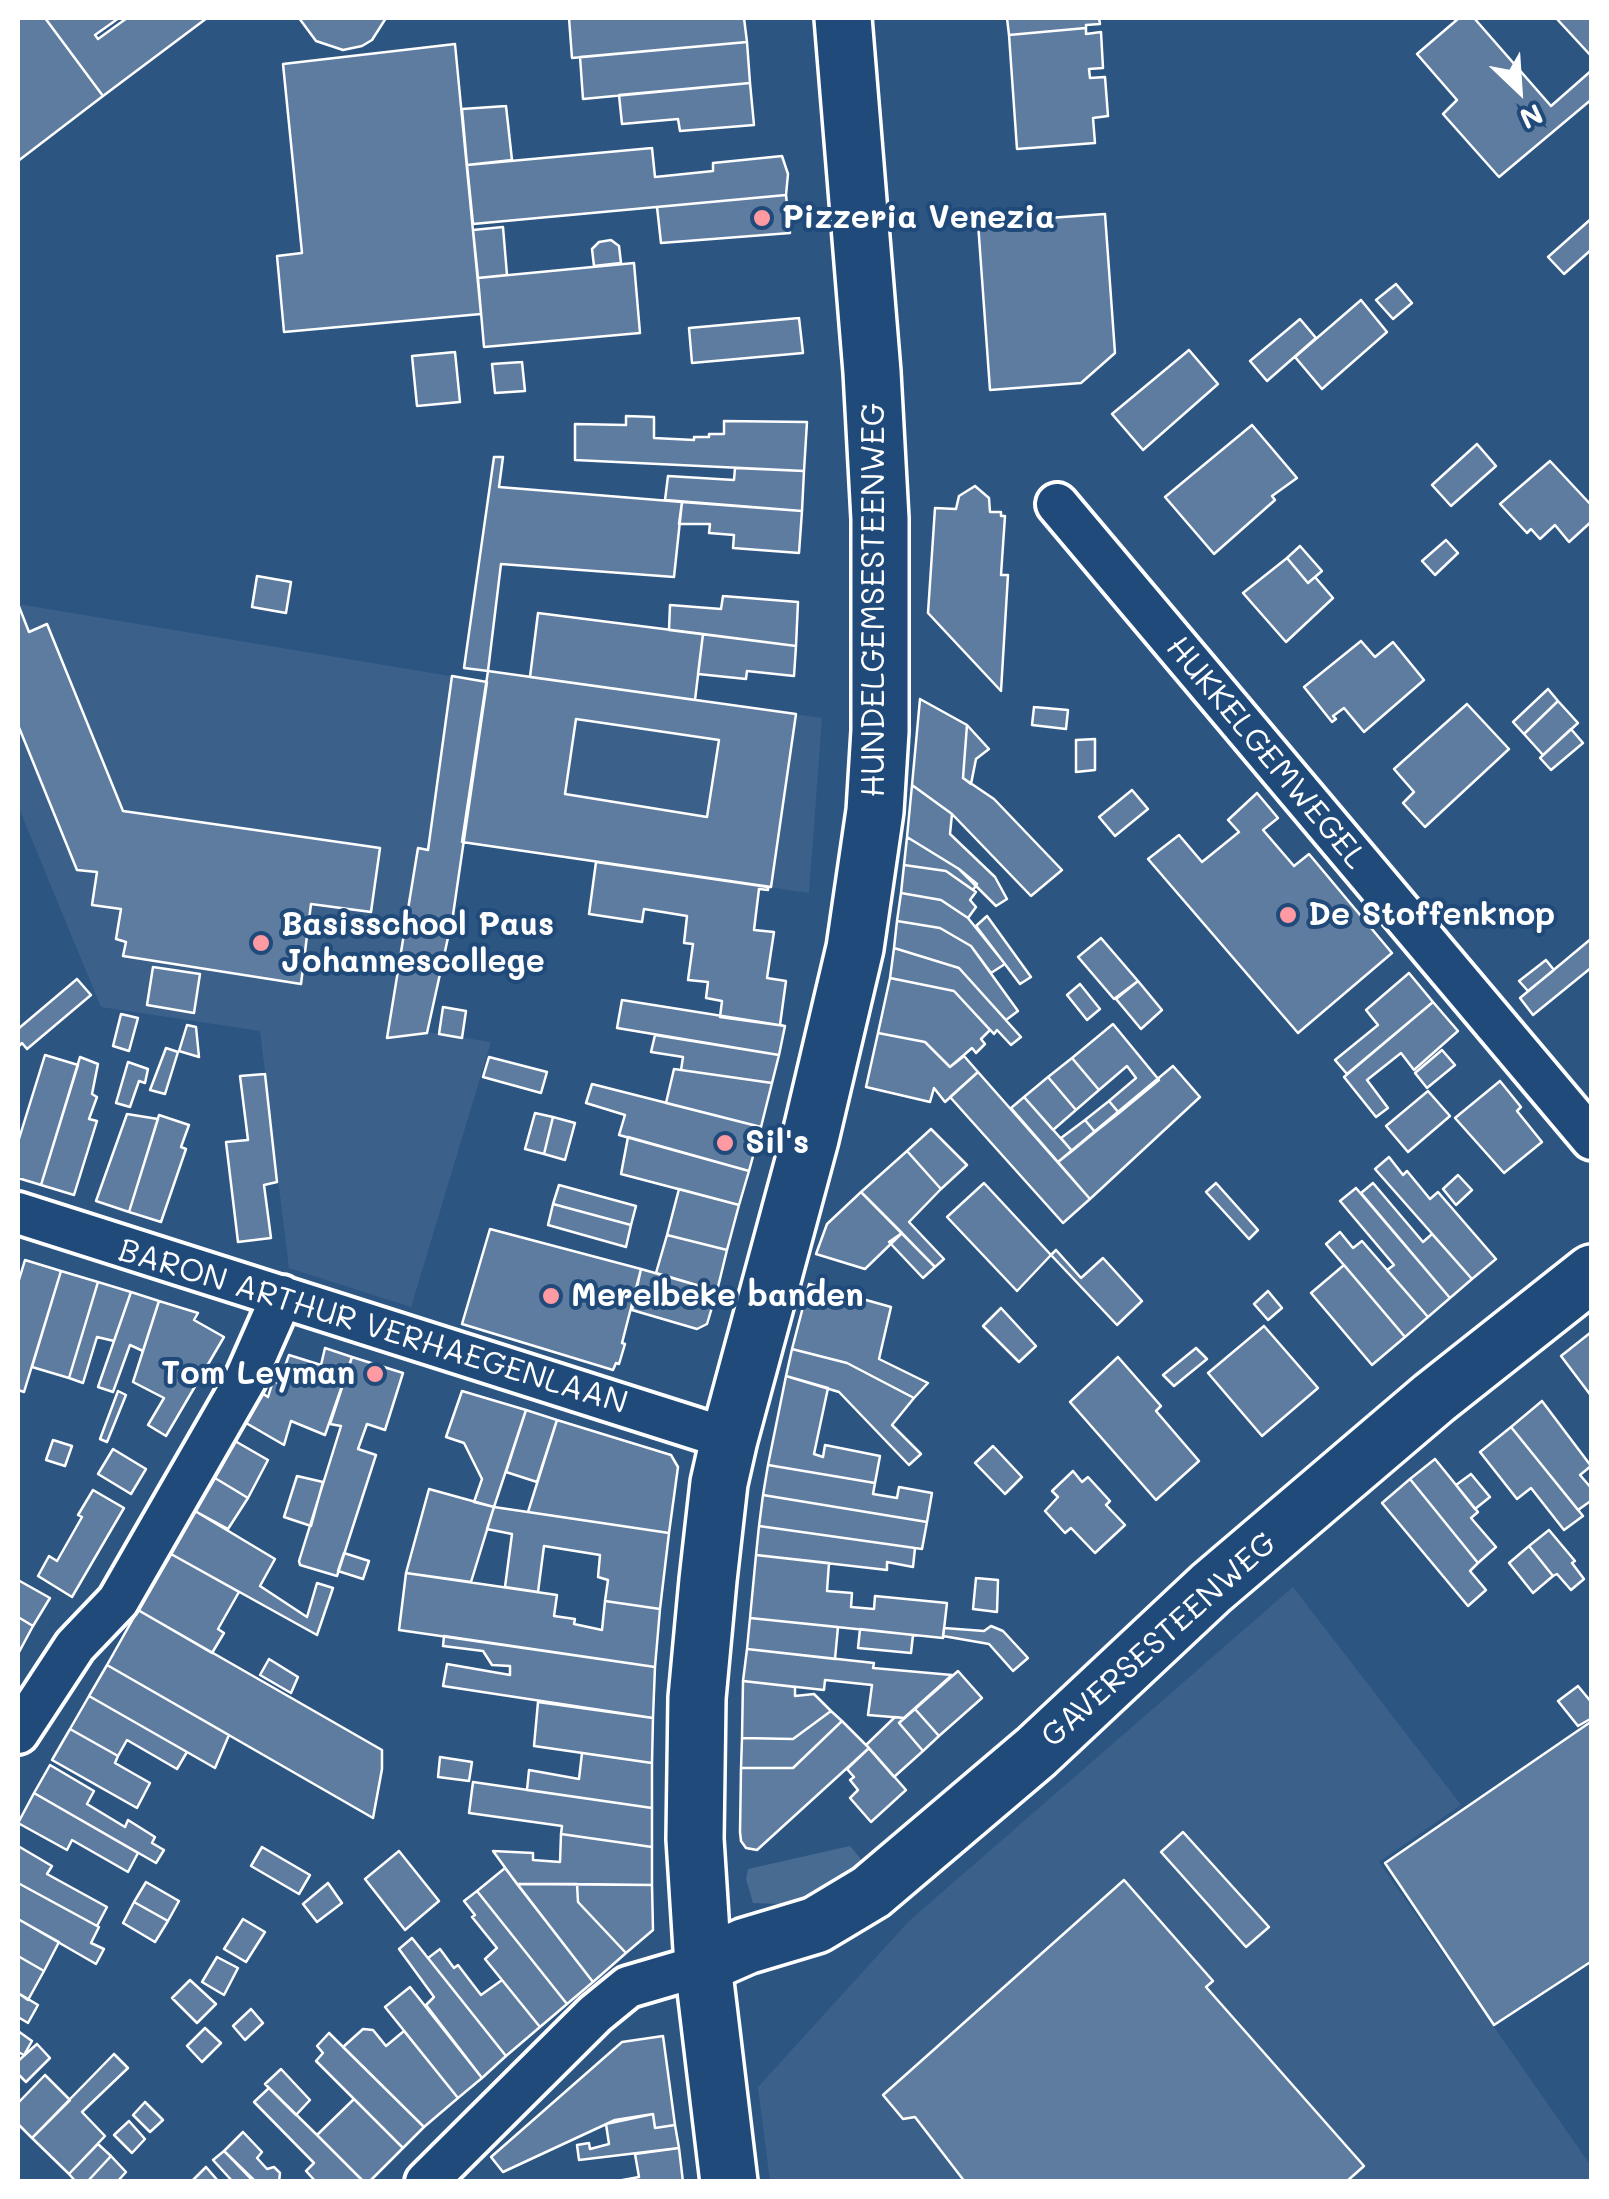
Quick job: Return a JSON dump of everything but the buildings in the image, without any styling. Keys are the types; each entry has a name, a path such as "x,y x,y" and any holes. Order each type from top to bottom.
{"main road":[{"name":"HUNDELGEMSESTEENWEG","path":"729,2182 703,1965 695,1839 697,1698 719,1483 836,1036 855,948 875,812 880,731 880,519 843,18"},
{"name":"GAVERSESTEENWEG","path":"703,1965 746,1946 816,1925 871,1892 1036,1752 1212,1588 1434,1398 1592,1273"}],"street":[{"name":"HUKKELGEMWEGEL","path":"1057,504 1592,1139"},
{"name":"BARON ARTHUR VERHAEGENLAAN","path":"18,1213 729,1438"},
{"path":"18,1734 75,1646 118,1601 244,1380 282,1296"},
{"path":"426,2182 595,2014 628,1988 703,1965"}],"shaded area":[{"name":"Basisschool Paus Johannescollege","path":"18,604 486,682 488,671 822,718 809,893 463,842 453,915 427,1032 491,1042 411,1307 289,1268 260,1031 101,1007 18,806"},
{"path":"1293,1587 1461,1805 1379,1862 1591,2166 1591,2181 770,2181 758,2087 909,1921"},
{"path":"850,1846 865,1864 812,1897 780,1904 753,1903 746,1879 748,1869"}],"place":[{"name":"Pizzeria Venezia","path":"762,218"},
{"name":"De Stoffenknop","path":"1288,915"},
{"name":"Basisschool Paus Johannescollege","path":"261,943"},
{"name":"Sil's","path":"725,1143"},
{"name":"Merelbeke banden","path":"551,1296"},
{"name":"Tom Leyman","path":"375,1374"}]}
